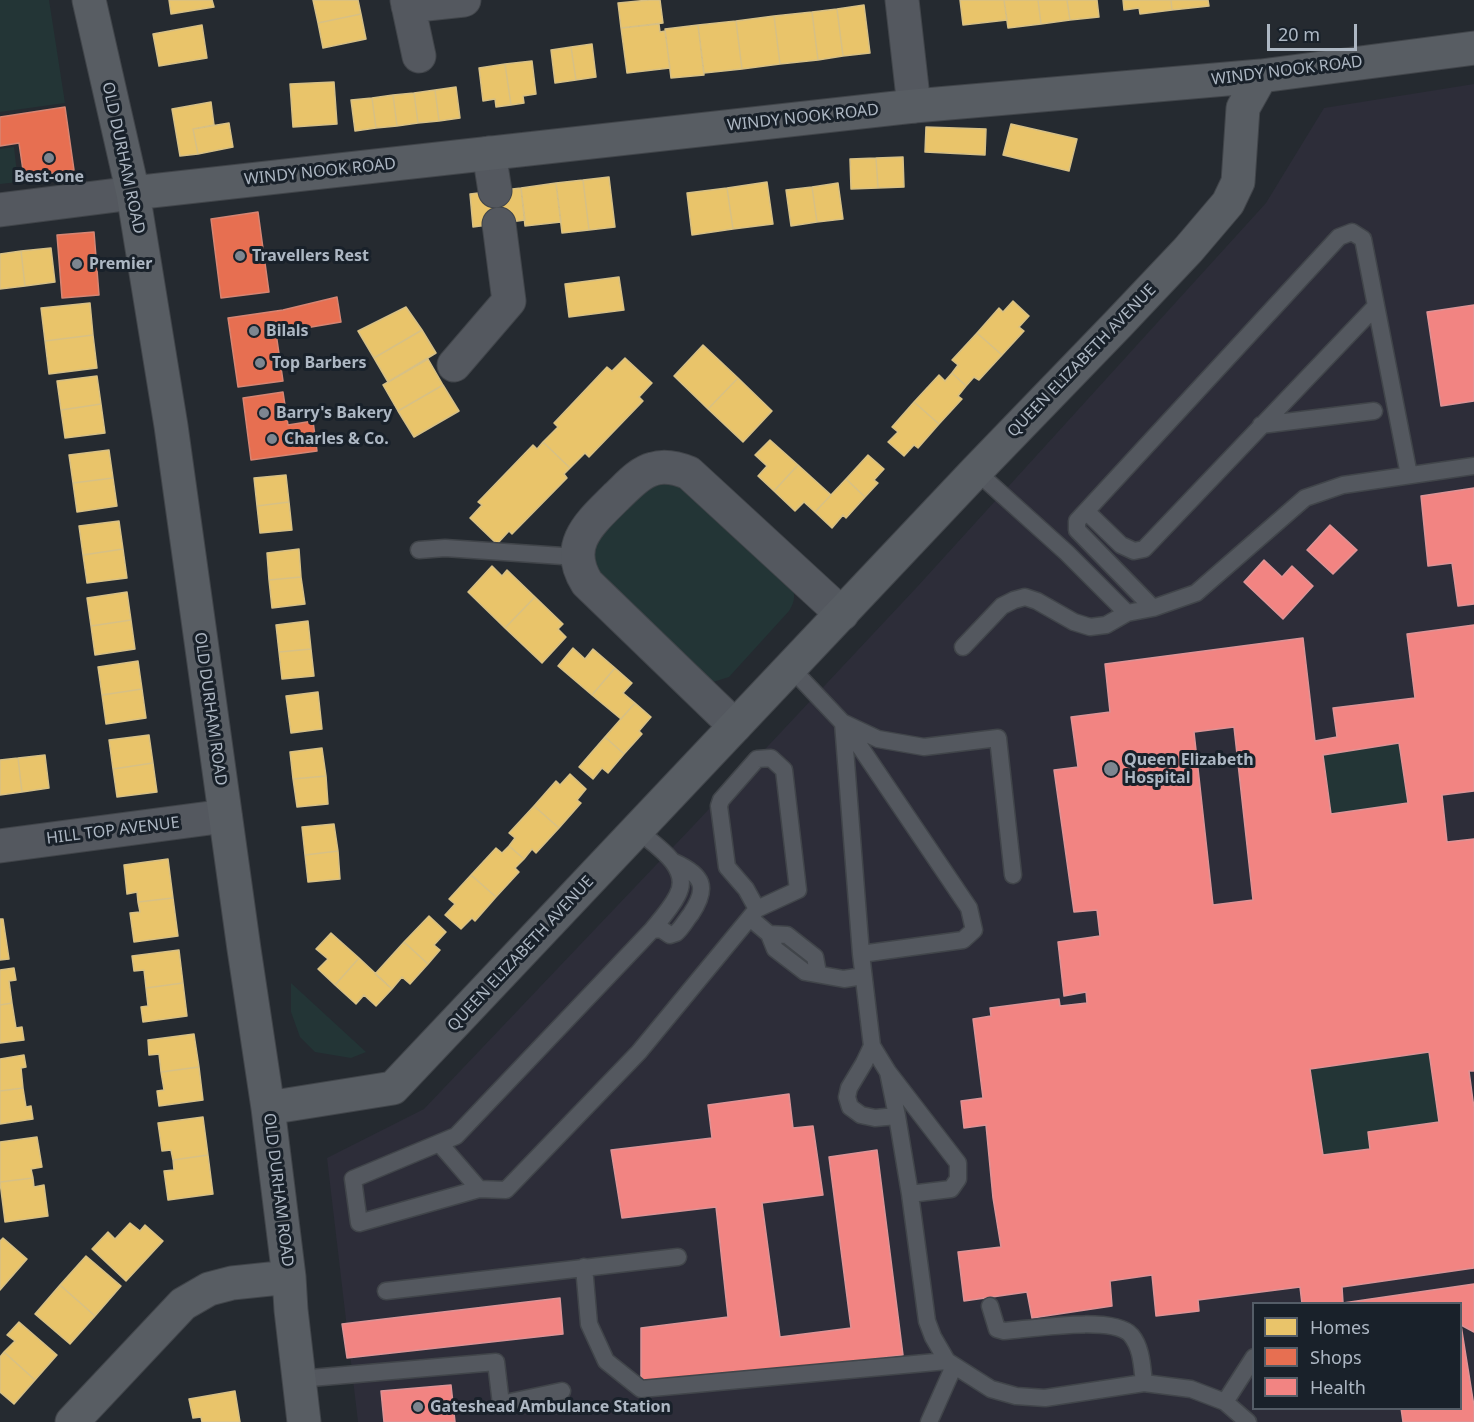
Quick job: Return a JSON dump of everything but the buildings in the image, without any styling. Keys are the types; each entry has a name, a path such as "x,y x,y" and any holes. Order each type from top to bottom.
{"street":[{"name":"OLD DURHAM ROAD","path":"89,0 133,193 171,426 268,1108 304,1422"},
{"path":"419,56 408,3 464,0"},
{"path":"902,0 914,106"},
{"name":"WINDY NOOK ROAD","path":"133,193 914,106 1261,76 1474,48"},
{"name":"QUEEN ELIZABETH AVENUE","path":"268,1108 393,1088 1188,250 1228,203 1238,182 1243,108 1261,76"},
{"path":"489,153 495,191"},
{"path":"0,210 133,193"},
{"path":"454,364 508,301 499,224"},
{"path":"735,726 587,584 577,557 579,541 587,526 641,473 654,468 677,468 689,473 842,614"},
{"name":"HILL TOP AVENUE","path":"0,846 225,816"},
{"path":"72,1422 183,1304 209,1289 232,1283 289,1277"}],"lane":[{"path":"1153,608 1077,530 1077,521 1339,237 1352,232 1363,239 1408,475"},
{"path":"1086,511 1121,545 1134,551 1144,549 1375,307"},
{"path":"1261,425 1374,411"},
{"path":"963,647 1002,606 1025,597 1037,601 1074,622 1090,627 1107,625 1127,614 1153,608 1196,592 1305,498 1343,485 1474,466"},
{"path":"976,471 1067,553 1127,614"},
{"path":"419,550 445,548 577,557"},
{"path":"791,668 843,723 969,909 974,930 963,940 861,954"},
{"path":"843,723 878,739 924,747 998,738 1013,874"},
{"path":"843,723 861,954 872,1046 888,1072 958,1162 958,1179 951,1190 910,1194"},
{"path":"674,862 679,872 679,894 652,930 456,1136 353,1179 359,1223 479,1189 506,1190 639,1052 754,914 798,890 784,770 771,758 758,759 721,800 719,806 727,867 746,889 754,914 769,934 775,949 784,957 805,972 844,979 863,976"},
{"path":"638,830 674,862 688,868 697,876 701,884 702,894 676,933 670,935 661,929 652,930"},
{"path":"872,1046 849,1088 847,1097 850,1107 861,1115 875,1118 897,1116"},
{"path":"888,1072 910,1194 927,1321 933,1337 950,1363 991,1389 1016,1396 1045,1398 1144,1383 1191,1389 1225,1402 1248,1422"},
{"path":"441,1144 479,1189"},
{"path":"386,1291 678,1257"},
{"path":"584,1268 589,1324 606,1361 641,1389 950,1363"},
{"path":"990,1306 997,1329 1004,1331 1093,1324 1112,1325 1130,1334 1140,1351 1144,1383"},
{"path":"1225,1402 1252,1360"},
{"path":"299,1379 496,1362 501,1404 562,1391"},
{"path":"929,1422 950,1363"}],"shaded area":[{"path":"0,0 49,0 65,103 0,112"},
{"name":"Queen Elizabeth Hospital","path":"1474,84 1474,1422 358,1422 327,1158 424,1109 917,587 1266,203 1324,108"},
{"path":"14,147 18,182 0,184 0,149"},
{"path":"654,479 675,479 791,583 794,597 789,611 729,677 713,682 600,581 589,547"},
{"path":"1399,743 1408,803 1331,814 1323,755"},
{"path":"291,983 366,1052 351,1058 315,1052 300,1037 291,1012"},
{"path":"1429,1052 1439,1122 1368,1132 1370,1149 1323,1155 1310,1069"}],"place":[{"name":"Best-one","path":"49,158"},
{"name":"Travellers Rest","path":"240,256"},
{"name":"Premier","path":"77,264"},
{"name":"Bilals","path":"254,331"},
{"name":"Top Barbers","path":"260,363"},
{"name":"Barry's Bakery","path":"264,413"},
{"name":"Charles & Co.","path":"272,439"},
{"name":"Queen Elizabeth Hospital","path":"1111,769"},
{"name":"Gateshead Ambulance Station","path":"418,1407"}]}
